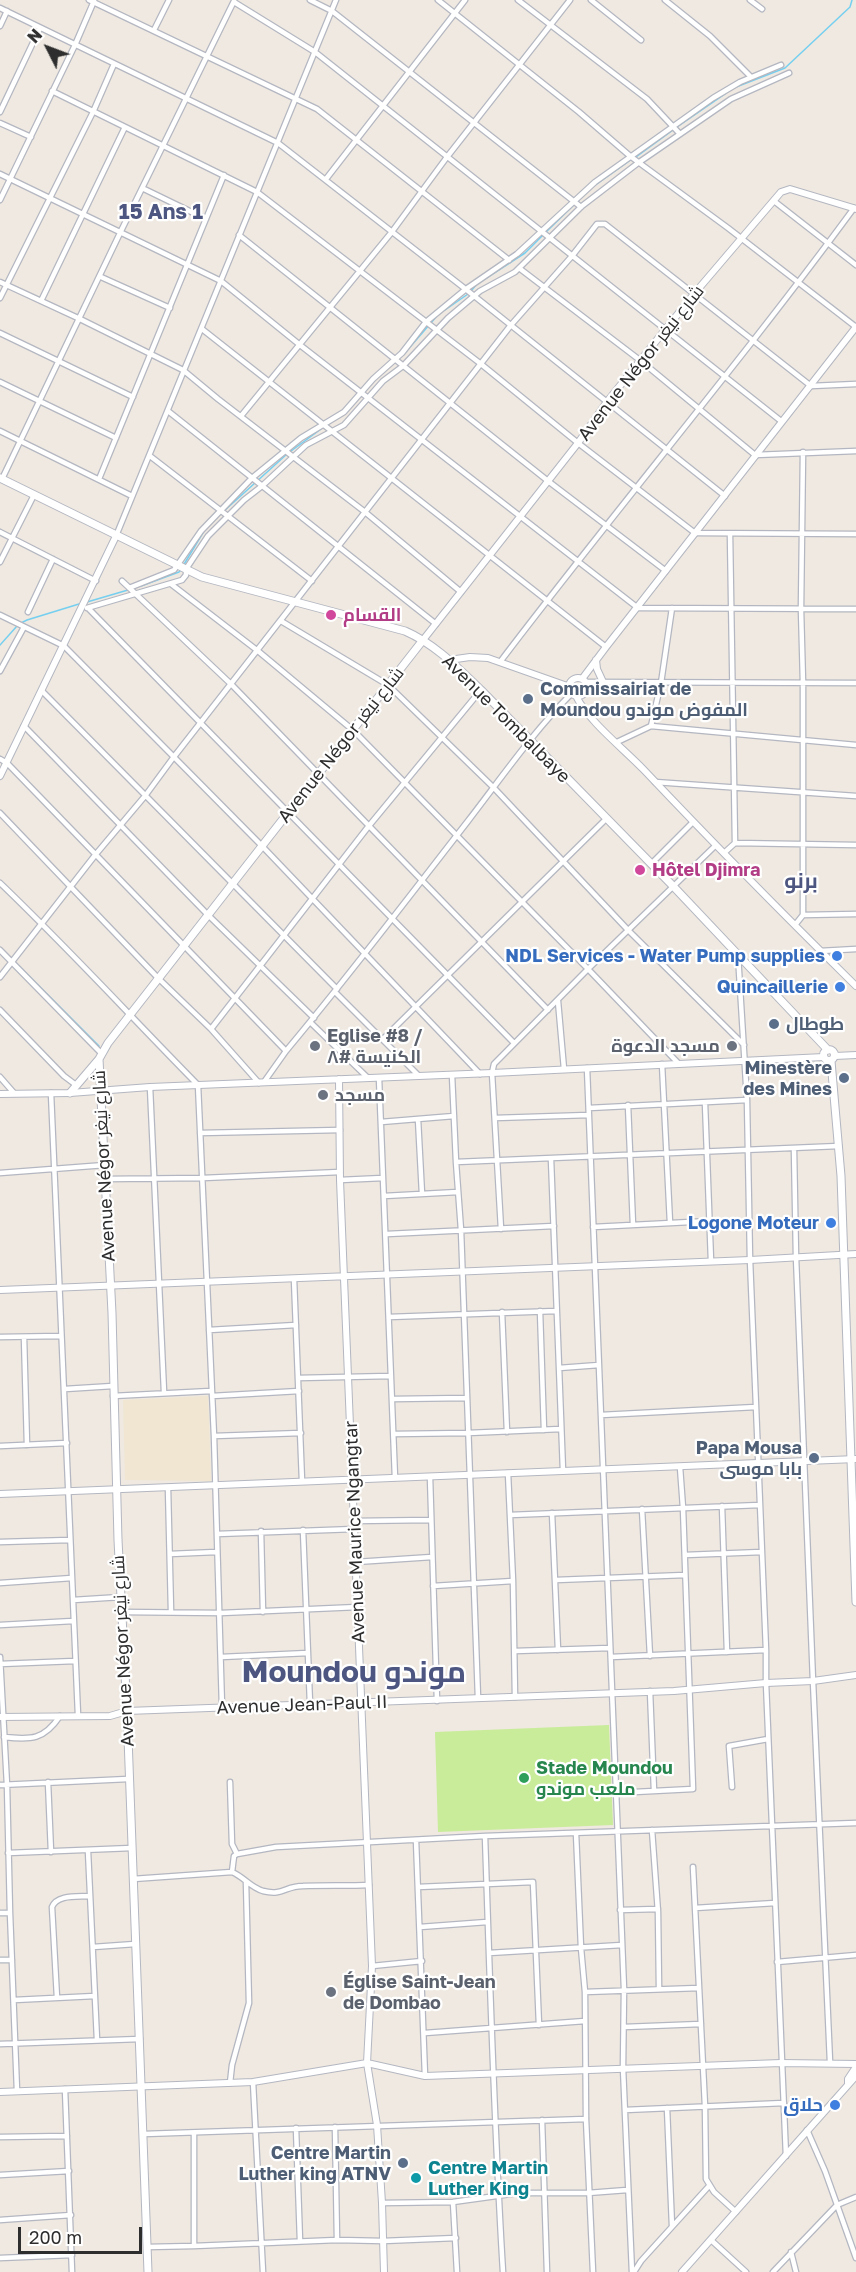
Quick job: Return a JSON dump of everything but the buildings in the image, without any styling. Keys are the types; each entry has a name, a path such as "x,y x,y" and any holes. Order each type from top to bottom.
{"main road":[{"name":"Avenue Tombalbaye","path":"1,479 178,566 218,582 405,631 423,640 449,660 481,690 673,886 829,1056"},
{"name":"Avenue Négor شارع نيغر","path":"147,2272 144,2134 100,1056 183,945 423,640"},
{"path":"70,1093 100,1056"},
{"path":"829,1056 839,1146 853,1460 856,1602"}],"street":[{"path":"154,30 169,0"},
{"path":"310,0 332,11 581,207"},
{"path":"0,776 3,761 24,726 84,608 116,536 336,0"},
{"path":"438,0 521,64 637,162 798,281 856,327 596,660 584,681 586,692 573,692 488,658 470,657 449,660"},
{"path":"326,179 465,0"},
{"path":"518,0 647,99 674,124 680,134"},
{"path":"242,416 391,232 570,0"},
{"path":"591,0 641,40"},
{"path":"665,0 710,36 751,77"},
{"path":"750,0 762,9"},
{"path":"0,200 75,45 92,1 317,109 509,260"},
{"path":"1,479 234,1 315,52 781,422"},
{"path":"0,8 278,143 725,495"},
{"path":"0,26 7,11"},
{"path":"0,112 40,28"},
{"path":"0,298 93,112 114,64"},
{"path":"84,608 182,580 186,575 186,569 223,513 253,478 290,453 344,426 394,359 407,347 426,322 470,292 595,182 674,124 729,88 781,65"},
{"path":"128,587 169,574 178,566 201,531 261,486 301,438 325,427 366,395 402,365 434,328 470,292 503,280 519,268 581,207 637,162 737,96 789,73"},
{"path":"52,91 257,192 481,364 636,489 695,533 856,534"},
{"path":"0,123 30,137"},
{"path":"41,301 125,127"},
{"path":"0,174 221,281 638,608 856,609"},
{"path":"99,479 224,175"},
{"path":"142,188 206,219"},
{"name":"Avenue Négor شارع نيغر","path":"423,640 578,443 606,403 694,294 781,192 790,189 855,209"},
{"path":"774,201 856,265"},
{"path":"500,662 725,378 855,209"},
{"path":"0,977 232,685 511,325 597,224 605,224 811,386 856,384"},
{"path":"239,235 548,481 666,571"},
{"path":"519,268 641,361 755,455 856,451"},
{"path":"101,277 170,308"},
{"path":"0,282 183,370 364,512 461,592"},
{"path":"202,329 606,647"},
{"path":"0,333 133,397"},
{"path":"0,382 116,438"},
{"path":"168,411 436,624"},
{"path":"0,430 132,496"},
{"path":"795,925 803,915 802,452"},
{"path":"150,456 312,581"},
{"path":"0,562 34,495"},
{"path":"0,532 96,581"},
{"path":"730,534 735,843"},
{"path":"28,612 53,559"},
{"path":"122,581 232,685 548,1010"},
{"path":"171,584 258,651 354,730 679,1064"},
{"path":"84,608 289,811 514,1043"},
{"path":"651,726 661,683 672,608"},
{"path":"0,615 64,646 262,846 311,900 480,1074"},
{"path":"281,621 388,685 494,788 628,930 744,1045"},
{"path":"0,671 23,626"},
{"path":"596,660 603,682"},
{"path":"262,1082 458,835 529,740 573,692 574,680 661,683 856,683"},
{"path":"211,1029 339,863 481,690"},
{"path":"42,691 419,1076"},
{"path":"573,692 590,717 856,986"},
{"path":"24,726 367,1077"},
{"path":"617,742 651,726 856,745"},
{"path":"3,761 286,1051"},
{"path":"655,782 856,796"},
{"path":"0,813 158,978 262,1082"},
{"path":"383,1039 606,819"},
{"path":"651,864 693,822"},
{"path":"724,853 735,843 856,844"},
{"path":"501,1229 492,1073 494,1064 716,845"},
{"path":"0,883 198,1085 214,1436 222,1707"},
{"path":"803,915 856,914"},
{"path":"820,951 856,949"},
{"path":"0,950 100,1056"},
{"path":"738,955 746,1061 750,1260 774,1903 786,2156"},
{"path":"558,1001 564,1070"},
{"path":"0,1010 64,1076 76,1085"},
{"path":"0,1094 70,1093 150,1087 480,1074 856,1055"},
{"path":"662,1064 670,1223"},
{"path":"587,1068 624,1989 623,2068 627,2190 633,2272"},
{"path":"452,1075 461,1230 478,1698"},
{"path":"0,1077 14,1093"},
{"path":"379,1078 395,1478"},
{"name":"Avenue Maurice Ngangtar","path":"339,1079 340,1176 372,1966 367,2063 378,2125 384,2272"},
{"path":"150,1087 164,1392"},
{"path":"51,1093 78,1715"},
{"path":"589,1108 747,1100"},
{"path":"705,1102 711,1261"},
{"path":"628,1105 633,1225"},
{"path":"495,1118 589,1115"},
{"path":"381,1122 454,1116"},
{"path":"418,1119 422,1194"},
{"path":"200,1133 340,1130"},
{"path":"456,1162 839,1146"},
{"path":"794,1149 796,1257 830,2062"},
{"path":"551,1159 563,1471"},
{"path":"0,1173 105,1165"},
{"path":"105,1179 340,1176 383,1178"},
{"path":"384,1197 458,1192"},
{"path":"593,1227 710,1221"},
{"path":"387,1234 554,1226"},
{"path":"0,1290 856,1254"},
{"path":"294,1279 302,1481"},
{"path":"540,1311 544,1430"},
{"path":"389,1317 556,1311"},
{"path":"502,1312 507,1432"},
{"path":"209,1330 296,1325"},
{"path":"0,1337 61,1336"},
{"path":"24,1337 27,1445"},
{"path":"559,1368 599,1365"},
{"path":"298,1378 391,1376"},
{"path":"65,1389 113,1386"},
{"path":"113,1396 164,1392 299,1391"},
{"path":"393,1400 467,1398"},
{"path":"601,1415 756,1407"},
{"path":"394,1434 468,1434 561,1429"},
{"path":"214,1436 301,1434"},
{"path":"0,1446 67,1443"},
{"path":"0,1494 853,1460"},
{"path":"615,1793 693,1789 680,1467"},
{"path":"508,1473 515,1697"},
{"path":"430,1477 437,1701"},
{"path":"168,1488 171,1611"},
{"path":"510,1515 760,1505"},
{"path":"722,1506 727,1652"},
{"path":"642,1509 650,1656"},
{"path":"552,1513 558,1650"},
{"path":"216,1534 431,1520"},
{"path":"303,1530 310,1704"},
{"path":"261,1531 263,1611"},
{"path":"0,1542 70,1540"},
{"path":"170,1554 216,1552"},
{"path":"685,1555 762,1552"},
{"path":"356,1562 432,1557"},
{"path":"556,1580 685,1575"},
{"path":"0,1583 72,1578"},
{"path":"433,1586 513,1581"},
{"path":"73,1600 121,1598"},
{"path":"122,1612 220,1613 358,1607"},
{"path":"0,1625 73,1621"},
{"path":"515,1651 610,1648"},
{"path":"611,1657 766,1650"},
{"path":"221,1657 308,1653"},
{"path":"0,1657 1,1717 7,1785 17,2091"},
{"path":"0,1664 75,1661"},
{"name":"Avenue Jean-Paul II","path":"1,1717 110,1716 127,1711 689,1690 813,1681 856,1675"},
{"path":"650,1691 654,1791"},
{"path":"4,1737 22,1739 37,1737 50,1730 60,1716"},
{"path":"732,1786 729,1746 768,1739"},
{"path":"0,1785 128,1779"},
{"path":"48,1782 51,1852"},
{"path":"230,1782 232,1844 237,1854"},
{"path":"232,1872 234,1856 237,1854 276,1847 485,1836 856,1823"},
{"path":"652,1830 658,1909 659,1988"},
{"path":"576,1833 585,1992 588,2193 593,2272"},
{"path":"485,1836 498,2196 503,2272"},
{"path":"416,1840 425,2076"},
{"path":"8,1853 132,1848"},
{"path":"88,1851 97,2040"},
{"path":"0,1867 9,1867"},
{"path":"693,1867 705,2106 706,2179 708,2186 736,2212"},
{"path":"133,1879 232,1872 241,1875 246,1882 262,1891 276,1894 282,1893 285,1889 301,1886 369,1885"},
{"path":"230,2083 232,2065 249,2003 246,1882"},
{"path":"418,1887 533,1882 539,2025"},
{"path":"57,1998 53,1902 58,1898 90,1896"},
{"path":"695,1908 774,1903"},
{"path":"620,1910 658,1909"},
{"path":"0,1913 10,1913"},
{"path":"420,1927 487,1922"},
{"path":"93,1947 135,1944"},
{"path":"489,1953 622,1945"},
{"path":"777,1962 856,1955"},
{"path":"0,1960 12,1960"},
{"path":"372,1966 422,1961"},
{"path":"585,1992 699,1988"},
{"path":"14,2000 95,1996"},
{"path":"425,2033 585,2021"},
{"path":"624,2027 701,2025"},
{"path":"0,2044 140,2039"},
{"path":"0,2092 253,2082 367,2063 425,2076 830,2062 856,2065 848,2079 849,2083"},
{"path":"682,2272 856,2076"},
{"path":"253,2082 263,2272"},
{"path":"65,2090 72,2272"},
{"path":"625,2110 784,2103"},
{"path":"667,2108 672,2226"},
{"path":"144,2134 586,2119"},
{"path":"542,2120 547,2272"},
{"path":"335,2127 337,2240"},
{"path":"296,2128 300,2241"},
{"path":"807,2130 825,2171 856,2258"},
{"path":"194,2133 194,2246"},
{"path":"0,2137 67,2136"},
{"path":"0,2175 69,2171"},
{"path":"633,2272 708,2186"},
{"path":"382,2203 453,2202 498,2196 627,2190"},
{"path":"773,2272 837,2205 856,2197"},
{"path":"453,2202 457,2272"},
{"path":"0,2220 71,2215"},
{"path":"147,2247 456,2238"},
{"path":"711,2240 746,2272"},
{"path":"791,2252 796,2272"},
{"path":"0,2258 72,2255"}],"shaded area":[{"path":"208,1396 211,1481 125,1480 123,1400"}],"green space":[{"name":"Stade Moundou ملعب موندو","path":"609,1725 613,1825 438,1832 435,1732"}],"waterway":[{"path":"736,87 785,68 850,7 852,0"},
{"path":"677,127 725,94"},
{"path":"636,157 673,130"},
{"path":"594,186 632,159"},
{"path":"546,232 584,195"},
{"path":"471,291 477,284 525,253 543,235"},
{"path":"445,310 468,294"},
{"path":"404,354 436,317"},
{"path":"347,411 358,399"},
{"path":"224,511 287,454 321,429"},
{"path":"183,566 204,531"},
{"path":"141,586 181,570"},
{"path":"87,602 128,590"},
{"path":"21,623 79,604"},
{"path":"0,645 17,626"},
{"path":"15,962 99,1046"}],"place":[{"name":"القسام","path":"331,615"},
{"name":"Commissairiat de Moundou المفوض موندو","path":"528,699"},
{"name":"Hôtel Djimra","path":"640,870"},
{"name":"NDL Services - Water Pump supplies","path":"837,956"},
{"name":"Quincaillerie","path":"840,987"},
{"name":"طوطال","path":"774,1024"},
{"name":"Eglise #8 / الكنيسة #٨","path":"315,1046"},
{"name":"مسجد الدعوة","path":"732,1046"},
{"name":"Minestère des Mines","path":"844,1078"},
{"name":"مسجد","path":"323,1095"},
{"name":"Logone Moteur","path":"831,1223"},
{"name":"Papa Mousa بابا موسى","path":"814,1458"},
{"name":"Stade Moundou ملعب موندو","path":"524,1778"},
{"name":"Église Saint-Jean de Dombao","path":"331,1992"},
{"name":"حلاق","path":"835,2105"},
{"name":"Centre Martin Luther king ATNV","path":"403,2163"},
{"name":"Centre Martin Luther King","path":"416,2178"}],"district":[{"name":"15 Ans 1","path":"161,212"},
{"name":"برنو","path":"801,881"},
{"name":"Moundou موندو","path":"354,1672"}]}
